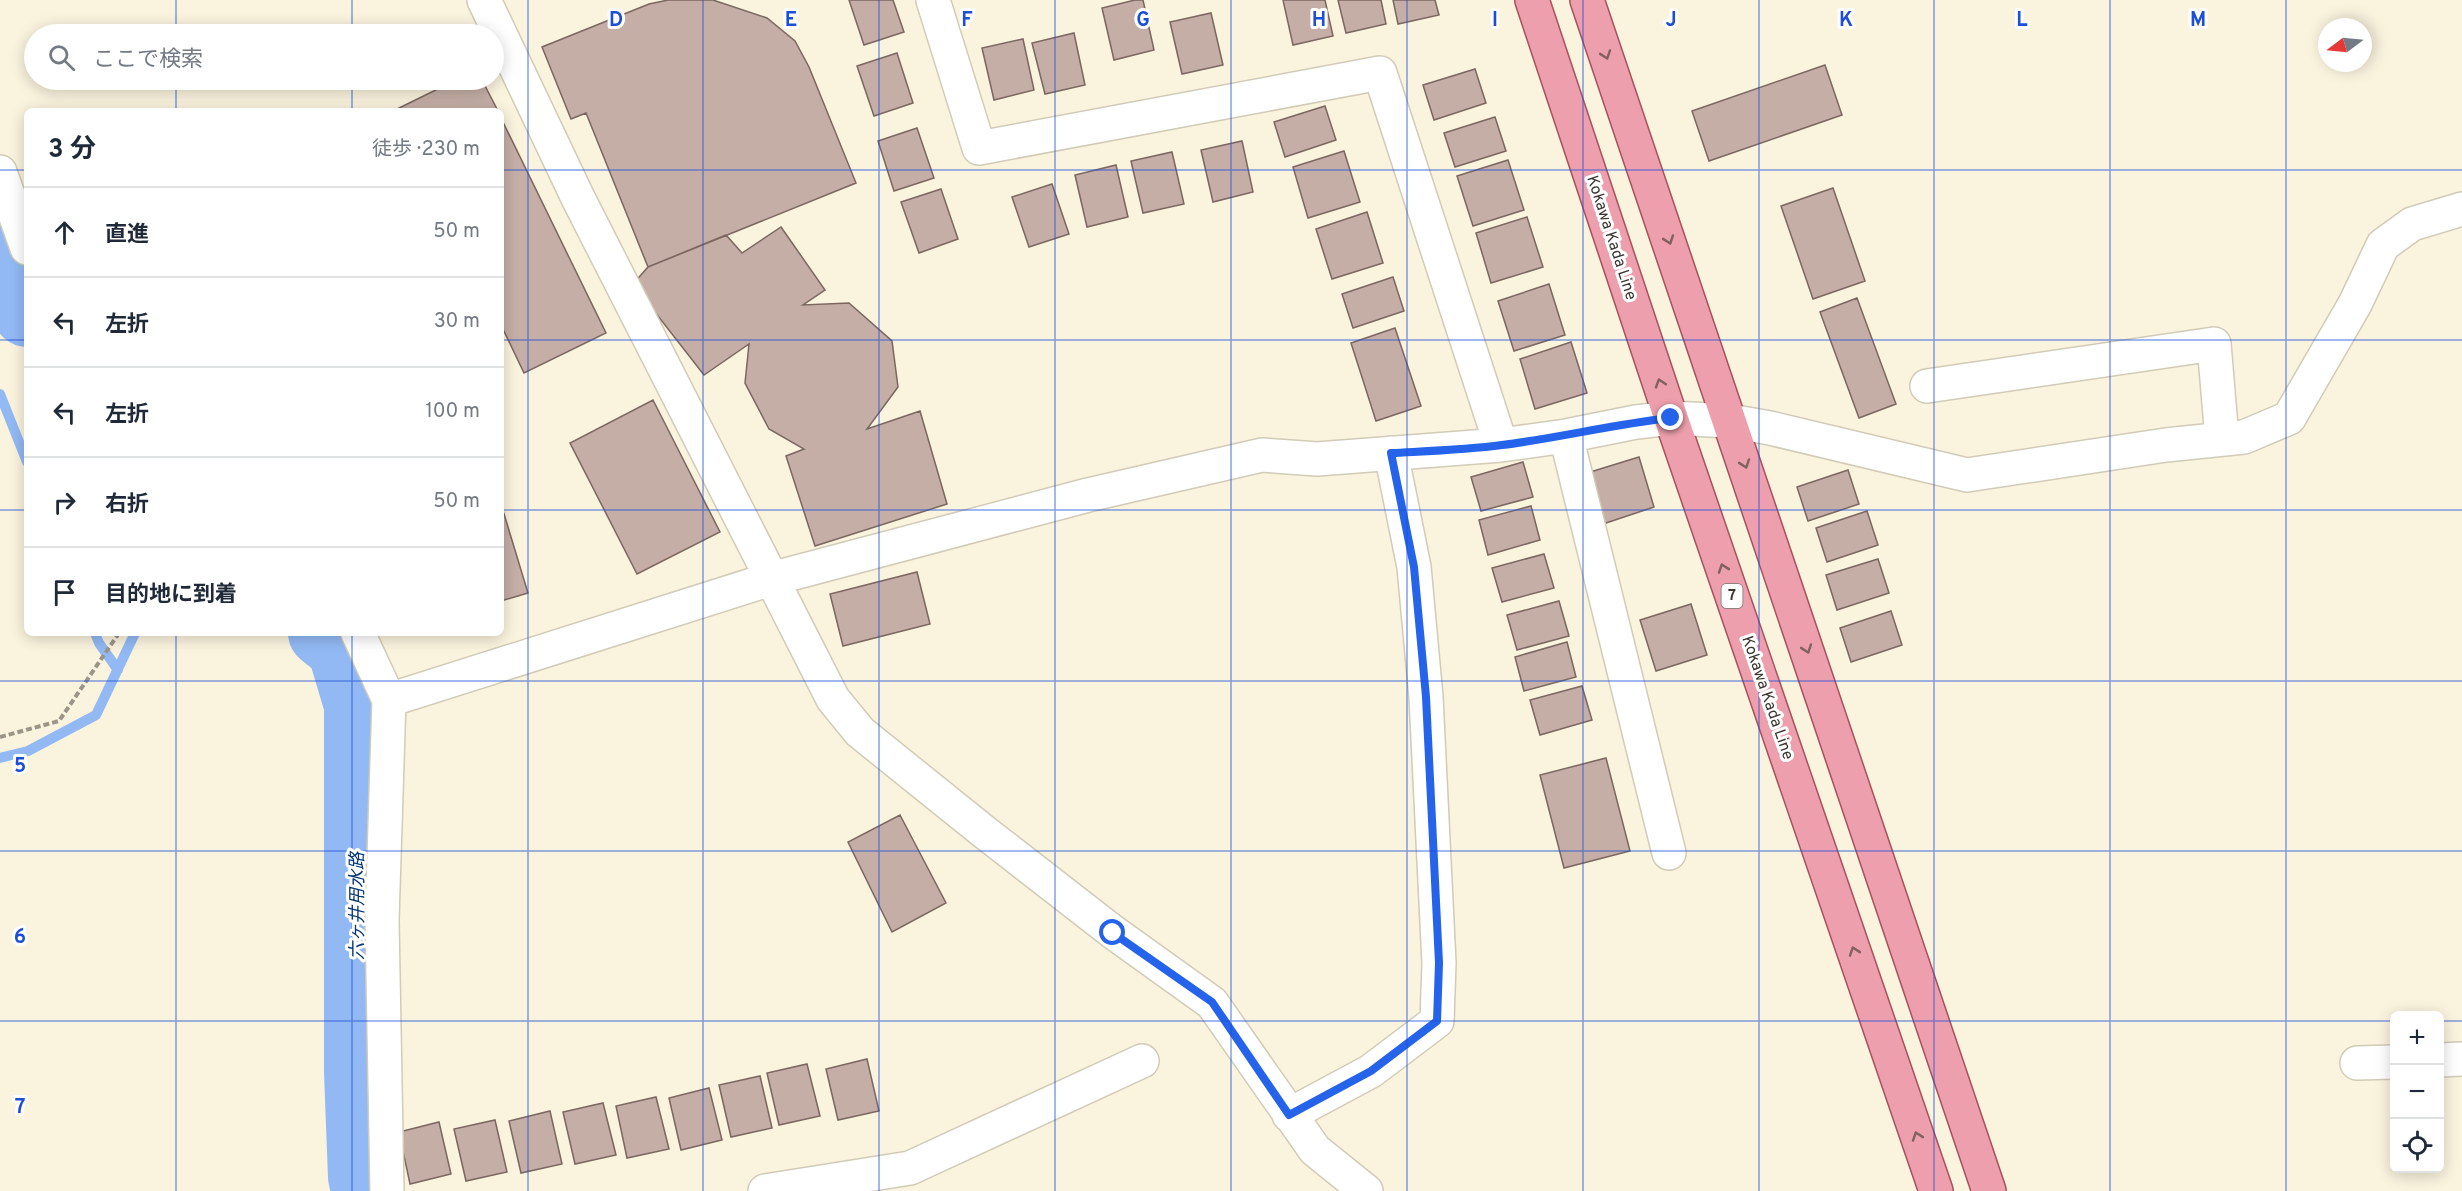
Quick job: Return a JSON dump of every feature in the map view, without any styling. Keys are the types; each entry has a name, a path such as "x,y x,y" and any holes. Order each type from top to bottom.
{"main road":[{"name":"Kokawa Kada Line","path":"1532,0 1671,418 1935,1191"},
{"path":"1587,0 1989,1191"}],"street":[{"path":"484,0 495,24"},
{"path":"933,0 979,148 1380,73 1501,446"},
{"path":"504,42 578,198 833,699 860,732 1113,933 1212,1002 1315,1150 1366,1191"},
{"path":"0,172 24,240"},
{"path":"389,700 771,579 1088,495 1262,455 1317,459 1501,446 1671,418 1730,421 1770,428 1967,475 2166,445 2244,437 2289,417 2355,304 2383,245 2412,224 2462,209"},
{"path":"0,242 24,247"},
{"path":"1927,387 2214,344 2222,439"},
{"path":"1566,436 1669,853"},
{"path":"1289,1115 1371,1071 1437,1021 1439,963 1426,697 1414,567 1391,453"},
{"path":"359,636 389,700 382,920 387,1191"},
{"path":"2444,1060 2462,1059"},
{"path":"765,1191 910,1168 1142,1061"},
{"path":"2357,1063 2390,1062"}],"path":[{"path":"0,737 59,721 117,636"}],"building":[{"path":"668,0 713,0 767,18 795,41 809,67 856,183 648,267 586,113 571,119 542,47 649,4"},
{"path":"849,0 893,0 904,32 864,45"},
{"path":"1143,0 1154,50 1114,60 1102,8"},
{"path":"1283,0 1325,0 1333,36 1293,45"},
{"path":"1338,0 1381,0 1386,24 1346,33"},
{"path":"1393,0 1435,0 1439,15 1398,24"},
{"path":"1211,13 1223,65 1182,74 1170,22"},
{"path":"1074,33 1085,85 1045,94 1032,43"},
{"path":"1023,39 1034,90 994,100 982,48"},
{"path":"897,53 913,103 874,116 857,66"},
{"path":"1825,65 1842,115 1709,161 1692,111"},
{"path":"1475,69 1486,103 1434,120 1423,85"},
{"path":"436,90 487,90 496,108 399,108"},
{"path":"1325,106 1336,140 1285,157 1274,122"},
{"path":"1495,117 1506,151 1455,167 1444,133"},
{"path":"504,124 606,333 524,373 504,331"},
{"path":"917,128 934,178 894,191 878,141"},
{"path":"1242,141 1253,192 1213,202 1201,150"},
{"path":"1344,151 1360,202 1308,218 1293,167"},
{"path":"1172,152 1184,204 1143,213 1131,161"},
{"path":"1508,160 1524,210 1473,226 1457,176"},
{"path":"1116,165 1128,217 1087,227 1075,175"},
{"path":"1052,184 1069,234 1029,247 1012,197"},
{"path":"1833,188 1865,281 1813,299 1781,206"},
{"path":"941,189 958,239 919,253 901,202"},
{"path":"1367,212 1383,263 1332,279 1316,229"},
{"path":"1527,217 1543,267 1491,283 1476,233"},
{"path":"781,227 825,290 803,305 849,303 892,341 898,387 867,429 920,411 947,504 815,546 786,456 804,449 769,429 745,383 749,344 704,375 633,284 648,267 726,235 742,253"},
{"path":"1393,277 1404,311 1353,328 1342,294"},
{"path":"1549,284 1565,335 1514,351 1498,301"},
{"path":"1857,298 1896,404 1859,418 1820,312"},
{"path":"1395,328 1421,406 1376,421 1351,343"},
{"path":"1571,342 1587,393 1535,409 1520,359"},
{"path":"653,400 720,532 637,574 570,443"},
{"path":"1639,457 1654,507 1603,524 1587,473"},
{"path":"1523,462 1533,497 1481,511 1471,477"},
{"path":"1848,470 1859,504 1808,521 1797,487"},
{"path":"1531,506 1540,540 1488,555 1479,520"},
{"path":"1867,511 1878,545 1827,562 1816,528"},
{"path":"504,514 528,593 504,600"},
{"path":"1544,554 1554,588 1502,602 1492,568"},
{"path":"1878,559 1889,593 1837,610 1826,575"},
{"path":"917,572 930,624 843,646 830,594"},
{"path":"1559,601 1569,636 1517,650 1507,615"},
{"path":"1691,604 1707,655 1656,671 1640,620"},
{"path":"1891,611 1902,645 1851,662 1840,628"},
{"path":"1567,642 1576,677 1524,691 1515,657"},
{"path":"1582,686 1592,720 1540,735 1530,700"},
{"path":"1606,758 1630,851 1564,868 1540,775"},
{"path":"900,815 946,903 892,932 848,842"},
{"path":"867,1059 879,1111 838,1120 826,1069"},
{"path":"807,1064 820,1116 779,1125 767,1073"},
{"path":"760,1076 772,1128 731,1137 719,1085"},
{"path":"709,1088 722,1140 681,1150 669,1098"},
{"path":"656,1097 669,1149 627,1158 616,1106"},
{"path":"603,1103 616,1155 575,1164 563,1112"},
{"path":"550,1111 562,1164 521,1173 509,1121"},
{"path":"495,1120 507,1172 466,1181 454,1129"},
{"path":"439,1122 451,1174 410,1184 399,1132"}],"waterway":[{"name":"六ヶ井用水路","path":"0,258 24,307"},
{"path":"0,394 24,454"},
{"path":"96,636 118,670"},
{"path":"0,758 28,751 96,715 134,636"},
{"name":"六ヶ井用水路","path":"326,636 341,648 358,705 358,1072 362,1177 365,1191"}],"route":[{"path":"1113,933 1212,1002 1289,1115 1371,1071 1437,1021 1439,963 1426,697 1414,567 1391,453 1501,446 1671,418"}]}
